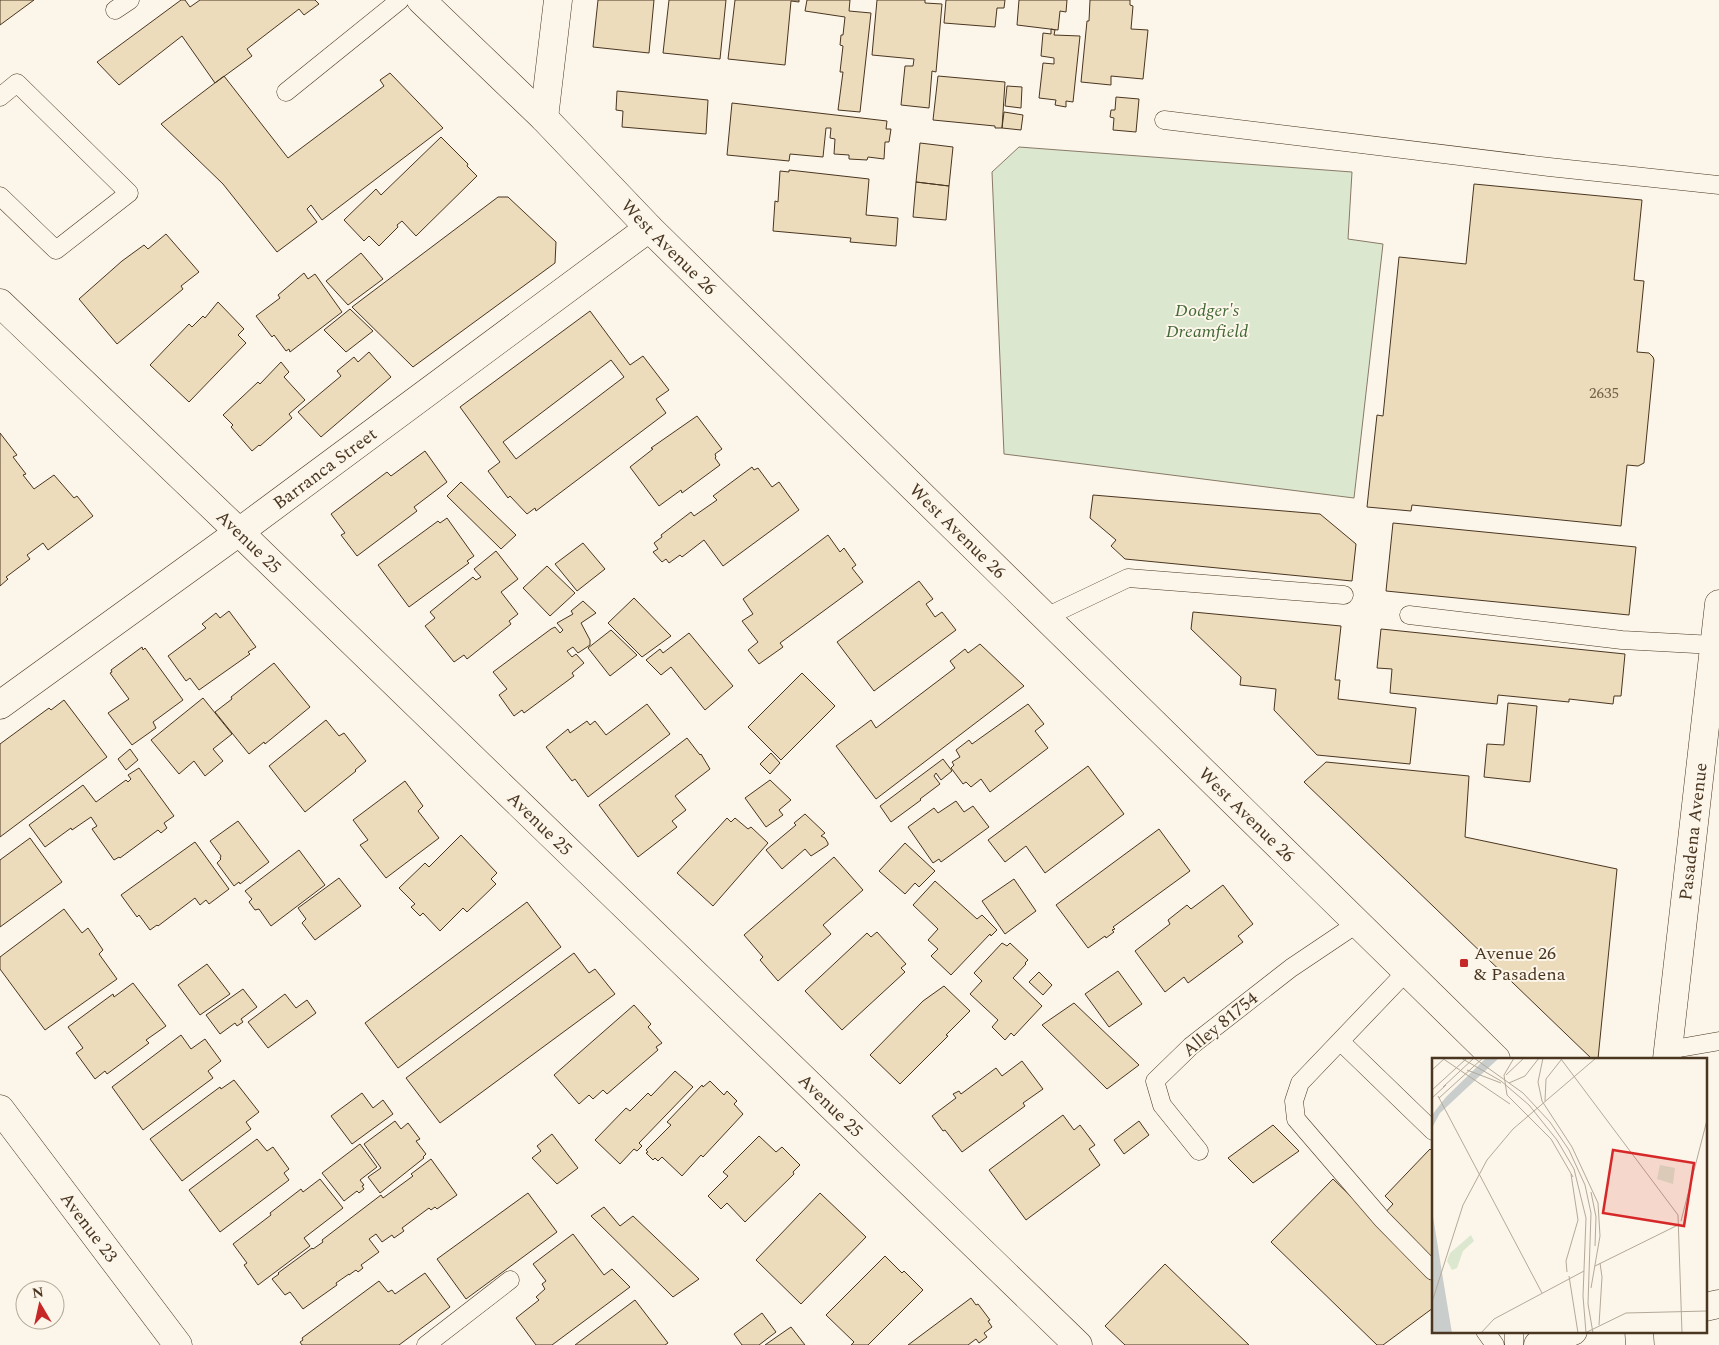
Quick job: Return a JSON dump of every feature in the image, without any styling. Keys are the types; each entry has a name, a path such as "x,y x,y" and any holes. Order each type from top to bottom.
{"street":[{"name":"West Avenue 26","path":"421,0 544,118 649,228 1495,1058"},
{"path":"544,118 558,0"},
{"name":"Barranca Street","path":"0,705 239,532 649,228"},
{"name":"Avenue 25","path":"0,303 1078,1345"},
{"name":"Pasadena Avenue","path":"1668,1054 1719,604"},
{"name":"Avenue 23","path":"0,1109 178,1345"},
{"path":"1706,1307 1719,1304"},
{"path":"1538,1345 1570,1332"},
{"path":"1639,1332 1640,1345"}],"lane":[{"path":"286,92 400,0"},
{"path":"0,97 17,83 129,193 56,250 0,196"},
{"path":"1164,120 1549,167 1719,185"},
{"path":"1046,617 1128,578 1344,596"},
{"path":"1408,615 1622,640 1714,645"},
{"name":"Alley 81754","path":"1199,1151 1162,1105 1155,1081 1191,1046 1291,968 1358,923"},
{"path":"1407,972 1300,1084 1294,1101 1296,1118 1382,1219 1432,1270"},
{"path":"1340,1041 1432,1130"},
{"path":"1668,1054 1719,1041"},
{"path":"426,1345 510,1280"},
{"path":"1486,1332 1495,1345"},
{"path":"1514,1332 1514,1345"}],"green space":[{"name":"Dodger's Dreamfield","path":"1019,147 1352,172 1348,239 1383,244 1354,498 1004,454 992,172"}],"building":[{"path":"0,0 34,0 0,25"},
{"path":"181,0 185,0 190,7 200,0 315,0 319,4 304,15 299,9 247,49 252,56 215,83 182,36 119,85 97,62"},
{"path":"598,0 654,0 649,53 593,47"},
{"path":"669,0 726,0 720,59 663,53"},
{"path":"735,0 799,0 799,2 791,1 785,65 728,59"},
{"path":"807,0 850,0 849,11 871,13 860,112 838,110 843,72 840,72 843,46 840,45 845,17 805,11"},
{"path":"877,0 925,0 925,3 942,4 936,72 932,71 929,108 901,105 905,66 913,66 914,59 872,55"},
{"path":"946,0 1005,0 1004,8 997,8 995,27 944,23"},
{"path":"1019,0 1067,0 1066,12 1060,11 1058,30 1017,25"},
{"path":"1090,0 1130,0 1130,5 1133,6 1131,29 1148,30 1143,79 1111,76 1111,85 1081,82"},
{"path":"1051,29 1055,30 1054,35 1080,36 1073,102 1066,101 1066,107 1055,105 1056,100 1039,98 1043,63 1054,64 1054,58 1041,56 1043,33 1051,34"},
{"path":"390,73 443,128 322,220 311,205 307,209 317,222 277,252 223,184 161,124 224,76 288,158 384,86 380,80"},
{"path":"938,76 1005,82 1002,128 933,120"},
{"path":"1007,86 1022,87 1021,108 1005,106"},
{"path":"617,91 708,100 706,134 622,127 623,111 616,110"},
{"path":"1116,97 1139,99 1136,132 1113,130 1114,118 1110,117 1111,110 1115,110"},
{"path":"732,103 887,121 886,129 891,129 889,142 885,142 884,159 868,157 867,160 849,159 849,155 834,154 835,139 830,138 831,128 826,128 823,157 790,154 789,161 727,155"},
{"path":"1004,112 1023,115 1021,130 1002,128"},
{"path":"441,137 468,164 467,166 477,176 416,236 402,221 379,246 369,236 364,241 344,220 376,189 381,195"},
{"path":"920,143 953,147 949,186 916,182"},
{"path":"789,170 869,179 866,215 898,218 896,246 850,242 851,238 773,231 775,201 778,202 780,171 789,172"},
{"path":"916,182 949,186 946,220 913,217"},
{"path":"1474,184 1642,200 1634,280 1644,281 1637,352 1649,353 1654,360 1644,463 1638,466 1627,465 1621,526 1412,505 1411,511 1367,507 1377,415 1383,416 1399,257 1466,264"},
{"path":"498,197 508,197 556,242 555,263 413,367 352,307"},
{"path":"166,234 199,272 181,286 183,289 117,344 79,299 122,261 144,245 148,249"},
{"path":"361,253 383,279 348,305 326,281"},
{"path":"304,273 308,279 315,274 342,312 290,352 289,349 286,351 274,335 272,337 256,316 280,298 278,295"},
{"path":"218,302 244,329 238,335 246,343 189,402 150,365 189,324 192,327 203,316 205,318"},
{"path":"350,309 373,331 346,352 324,330"},
{"path":"590,311 630,365 643,356 669,390 656,399 666,413 536,511 535,508 527,514 510,496 508,498 488,471 500,462 460,407","holes":["611,360 624,377 516,459 503,442"]},
{"path":"369,352 391,377 321,437 298,412 341,376 337,371 354,357 358,362"},
{"path":"281,362 289,372 284,377 305,400 289,414 292,418 252,451 231,427 233,425 223,415 258,382 260,384"},
{"path":"697,416 722,449 715,454 715,458 720,465 682,493 681,490 659,506 630,467 653,449 651,448"},
{"path":"0,433 17,455 13,457 26,474 23,475 34,489 54,475 74,498 77,496 93,516 48,550 43,543 27,555 30,559 6,577 8,579 0,586"},
{"path":"425,451 447,482 414,507 417,511 357,556 341,535 345,533 331,514 387,472 391,476"},
{"path":"752,467 754,470 758,468 772,487 779,482 799,510 723,566 704,540 682,557 680,555 669,563 666,559 662,562 653,552 658,549 654,543 662,537 661,535 691,512 694,516 717,500 713,496"},
{"path":"461,482 516,535 501,549 447,496"},
{"path":"1093,495 1320,514 1356,544 1352,581 1125,559 1111,546 1116,540 1090,518"},
{"path":"447,518 474,556 467,561 469,563 409,607 378,565 438,521 440,523"},
{"path":"1393,523 1636,547 1629,615 1386,591"},
{"path":"828,535 840,552 844,548 856,565 852,568 863,582 780,643 783,647 759,664 748,650 758,642 742,621 753,614 743,599"},
{"path":"583,543 605,569 577,591 555,564"},
{"path":"496,551 518,579 501,592 518,614 509,621 511,624 467,659 464,655 454,662 425,626 435,618 430,612 473,577 476,580 481,577 474,569"},
{"path":"547,566 575,593 550,616 523,588"},
{"path":"919,581 933,599 926,604 935,617 942,612 956,630 874,691 837,642"},
{"path":"634,598 671,636 642,657 608,623"},
{"path":"583,601 596,613 581,623 590,640 590,645 578,653 573,647 567,651 572,657 576,654 584,663 572,673 574,676 524,713 522,710 514,716 499,695 507,689 493,672 551,629 555,627 560,633 563,630 557,623 573,614 571,611"},
{"path":"229,611 256,647 248,652 250,654 199,690 190,678 186,681 168,656 206,628 202,624 216,613 220,618"},
{"path":"1193,612 1341,626 1335,680 1340,680 1338,699 1416,708 1410,764 1317,755 1274,710 1276,689 1240,685 1241,677 1191,629"},
{"path":"1381,629 1625,654 1621,696 1614,696 1613,704 1569,699 1569,702 1498,695 1497,704 1390,693 1392,669 1377,668"},
{"path":"611,630 637,655 610,676 588,648"},
{"path":"689,633 733,686 705,710 671,667 661,675 646,660 660,649 663,653"},
{"path":"980,644 1024,686 876,799 836,746 871,720 876,728 955,668 950,661 965,649 968,653"},
{"path":"142,647 143,650 145,648 183,700 153,722 156,728 132,745 108,713 129,699 110,673 112,672 111,670"},
{"path":"274,663 310,707 265,744 264,742 249,754 215,712"},
{"path":"802,673 835,706 781,760 748,727"},
{"path":"203,698 232,734 213,749 223,761 205,776 194,761 179,774 151,740"},
{"path":"64,700 107,757 0,837 0,744 49,708 51,710"},
{"path":"1508,703 1537,706 1530,782 1484,777 1487,744 1504,745"},
{"path":"647,704 670,734 588,797 575,779 572,781 546,747 568,729 570,733 587,721 590,725 595,721 606,735"},
{"path":"1028,704 1044,724 1035,731 1048,748 990,792 981,779 971,787 966,782 963,784 951,768 954,765 952,762 960,757 956,750 969,740 972,744"},
{"path":"326,720 339,736 344,733 366,761 305,812 269,766"},
{"path":"687,738 701,754 710,769 675,796 686,810 672,821 677,827 638,857 599,805"},
{"path":"130,749 138,760 126,770 118,759"},
{"path":"771,753 780,763 770,774 760,764"},
{"path":"943,759 952,771 941,780 936,773 934,776 940,784 891,822 880,806"},
{"path":"1326,762 1469,776 1465,837 1617,869 1598,1058 1591,1058 1304,782"},
{"path":"1088,766 1124,814 1045,873 1026,846 1005,862 988,840"},
{"path":"139,768 174,816 164,823 167,828 161,833 158,830 120,858 114,860 92,829 97,826 91,817 72,830 71,828 45,847 29,825 83,785 96,802 126,780 128,782 131,779 128,775"},
{"path":"770,780 791,800 779,810 783,815 766,827 745,798"},
{"path":"405,781 423,806 418,811 439,838 386,878 360,845 368,840 353,820"},
{"path":"956,801 964,812 973,806 989,827 941,862 939,859 933,863 908,827 934,808 938,813"},
{"path":"805,814 825,833 821,836 825,838 828,845 811,856 805,849 782,869 766,850 796,825 794,823"},
{"path":"727,818 731,822 735,818 748,829 751,827 768,843 713,906 677,873"},
{"path":"238,821 269,862 240,884 239,882 234,886 217,863 221,856 210,841"},
{"path":"1159,829 1190,871 1113,927 1115,929 1112,930 1114,932 1088,948 1056,905"},
{"path":"461,835 497,873 491,879 496,884 467,912 463,908 440,931 423,913 420,916 411,907 415,904 399,888 425,863 429,867"},
{"path":"30,838 62,882 0,927 0,860"},
{"path":"195,842 229,889 209,904 206,900 200,905 195,898 150,930 139,915 137,917 121,895"},
{"path":"905,843 935,871 919,887 915,883 905,894 879,871"},
{"path":"299,850 325,885 271,926 259,909 255,910 249,902 252,899 245,891"},
{"path":"834,857 863,890 823,925 831,934 778,981 760,960 763,957 744,935"},
{"path":"339,878 361,906 315,940 302,923 306,919 298,908"},
{"path":"1014,879 1036,911 1005,934 982,901"},
{"path":"935,881 977,919 982,915 997,930 991,936 990,934 951,975 931,956 938,949 928,940 938,929 913,905"},
{"path":"1223,885 1253,924 1238,936 1243,942 1188,983 1184,977 1165,992 1135,951 1170,924 1168,920 1187,905 1191,909"},
{"path":"527,902 561,947 398,1068 365,1023"},
{"path":"64,909 82,933 88,928 103,950 99,954 117,979 45,1030 0,969 0,957"},
{"path":"877,932 906,964 901,968 905,972 842,1030 805,991 867,933 871,937"},
{"path":"1002,943 1007,946 1010,943 1028,960 1013,978 1042,1006 1014,1036 1011,1033 1005,1040 992,1027 998,1020 970,994 982,981 974,973"},
{"path":"574,953 589,973 595,969 615,994 440,1123 406,1078"},
{"path":"207,964 230,994 200,1015 178,985"},
{"path":"1118,971 1142,1004 1109,1027 1085,994"},
{"path":"1039,972 1052,985 1043,995 1029,982"},
{"path":"133,983 166,1026 146,1040 149,1043 107,1074 105,1071 95,1079 76,1053 83,1048 68,1027 113,994 114,997"},
{"path":"944,986 970,1011 900,1084 870,1055 923,1001"},
{"path":"243,989 257,1007 241,1019 243,1022 237,1026 235,1023 220,1034 206,1015"},
{"path":"285,994 296,1008 307,1000 316,1013 268,1048 248,1022"},
{"path":"1074,1003 1139,1065 1107,1089 1042,1025"},
{"path":"634,1005 651,1024 648,1027 662,1043 656,1047 658,1050 607,1094 603,1090 593,1099 589,1095 579,1104 554,1075"},
{"path":"181,1035 191,1049 205,1039 221,1061 208,1071 213,1078 143,1130 112,1087"},
{"path":"1022,1061 1043,1089 1023,1103 1025,1106 962,1152 932,1116 956,1098 953,1094 959,1091 961,1094 996,1068 1002,1076"},
{"path":"675,1071 693,1087 639,1143 642,1146 637,1151 634,1149 620,1164 595,1140 626,1108 630,1111 648,1093 651,1096"},
{"path":"234,1080 259,1112 246,1122 251,1129 182,1181 150,1139 220,1087 221,1089"},
{"path":"710,1081 724,1095 727,1091 737,1101 734,1104 743,1114 703,1157 701,1155 682,1176 662,1157 658,1161 655,1158 653,1160 646,1153 648,1152 646,1150 671,1125 667,1122 702,1085 703,1087"},
{"path":"362,1093 373,1108 383,1100 393,1114 352,1144 331,1116"},
{"path":"1063,1115 1074,1130 1080,1125 1095,1145 1089,1149 1100,1165 1026,1220 989,1170"},
{"path":"395,1121 401,1129 408,1123 420,1139 416,1141 426,1154 424,1158 380,1193 368,1177 381,1168 364,1144"},
{"path":"1139,1121 1149,1135 1124,1154 1114,1140"},
{"path":"1273,1125 1299,1151 1253,1183 1228,1158"},
{"path":"552,1134 578,1168 557,1184 532,1158 541,1151 537,1146"},
{"path":"759,1136 776,1152 782,1147 800,1165 793,1172 794,1174 745,1222 727,1203 721,1209 708,1196 728,1176 723,1172"},
{"path":"257,1139 267,1151 273,1147 289,1169 284,1173 289,1180 220,1232 189,1190"},
{"path":"360,1144 377,1167 360,1180 364,1185 362,1186 364,1189 359,1193 357,1191 344,1201 322,1173"},
{"path":"1430,1149 1432,1151 1432,1262 1383,1215 1393,1204 1385,1196"},
{"path":"431,1159 457,1195 437,1209 435,1207 431,1210 429,1208 402,1228 404,1231 394,1238 392,1235 382,1242 376,1234 369,1239 379,1252 361,1265 363,1268 358,1272 356,1270 349,1274 303,1309 290,1292 285,1295 272,1279 278,1273 323,1242 322,1240 381,1195 383,1198 413,1176 411,1174"},
{"path":"320,1179 343,1208 304,1238 310,1246 258,1285 244,1265 247,1263 233,1244 301,1189 303,1192"},
{"path":"1333,1179 1432,1274 1432,1309 1383,1345 1377,1345 1271,1242"},
{"path":"528,1193 557,1232 466,1299 437,1259"},
{"path":"820,1193 866,1237 801,1304 756,1260"},
{"path":"604,1207 620,1226 633,1216 699,1279 673,1297 591,1216"},
{"path":"573,1234 604,1275 612,1269 630,1287 552,1345 536,1345 516,1318 539,1300 536,1297 545,1289 542,1284 546,1281 533,1264"},
{"path":"885,1256 923,1290 868,1345 851,1345 854,1342 826,1315"},
{"path":"1165,1264 1249,1345 1125,1345 1105,1326"},
{"path":"425,1273 450,1307 399,1345 302,1345 300,1342 303,1340 302,1338 379,1281 388,1292 392,1290 395,1294"},
{"path":"971,1298 990,1320 988,1321 992,1327 984,1333 987,1337 979,1343 976,1339 968,1345 908,1345"},
{"path":"635,1300 668,1343 665,1345 575,1345"},
{"path":"762,1313 776,1332 759,1345 742,1345 734,1334"},
{"path":"791,1327 805,1345 765,1345 788,1329"}],"place":[{"name":"Avenue 26 & Pasadena","path":"1464,963"}]}
